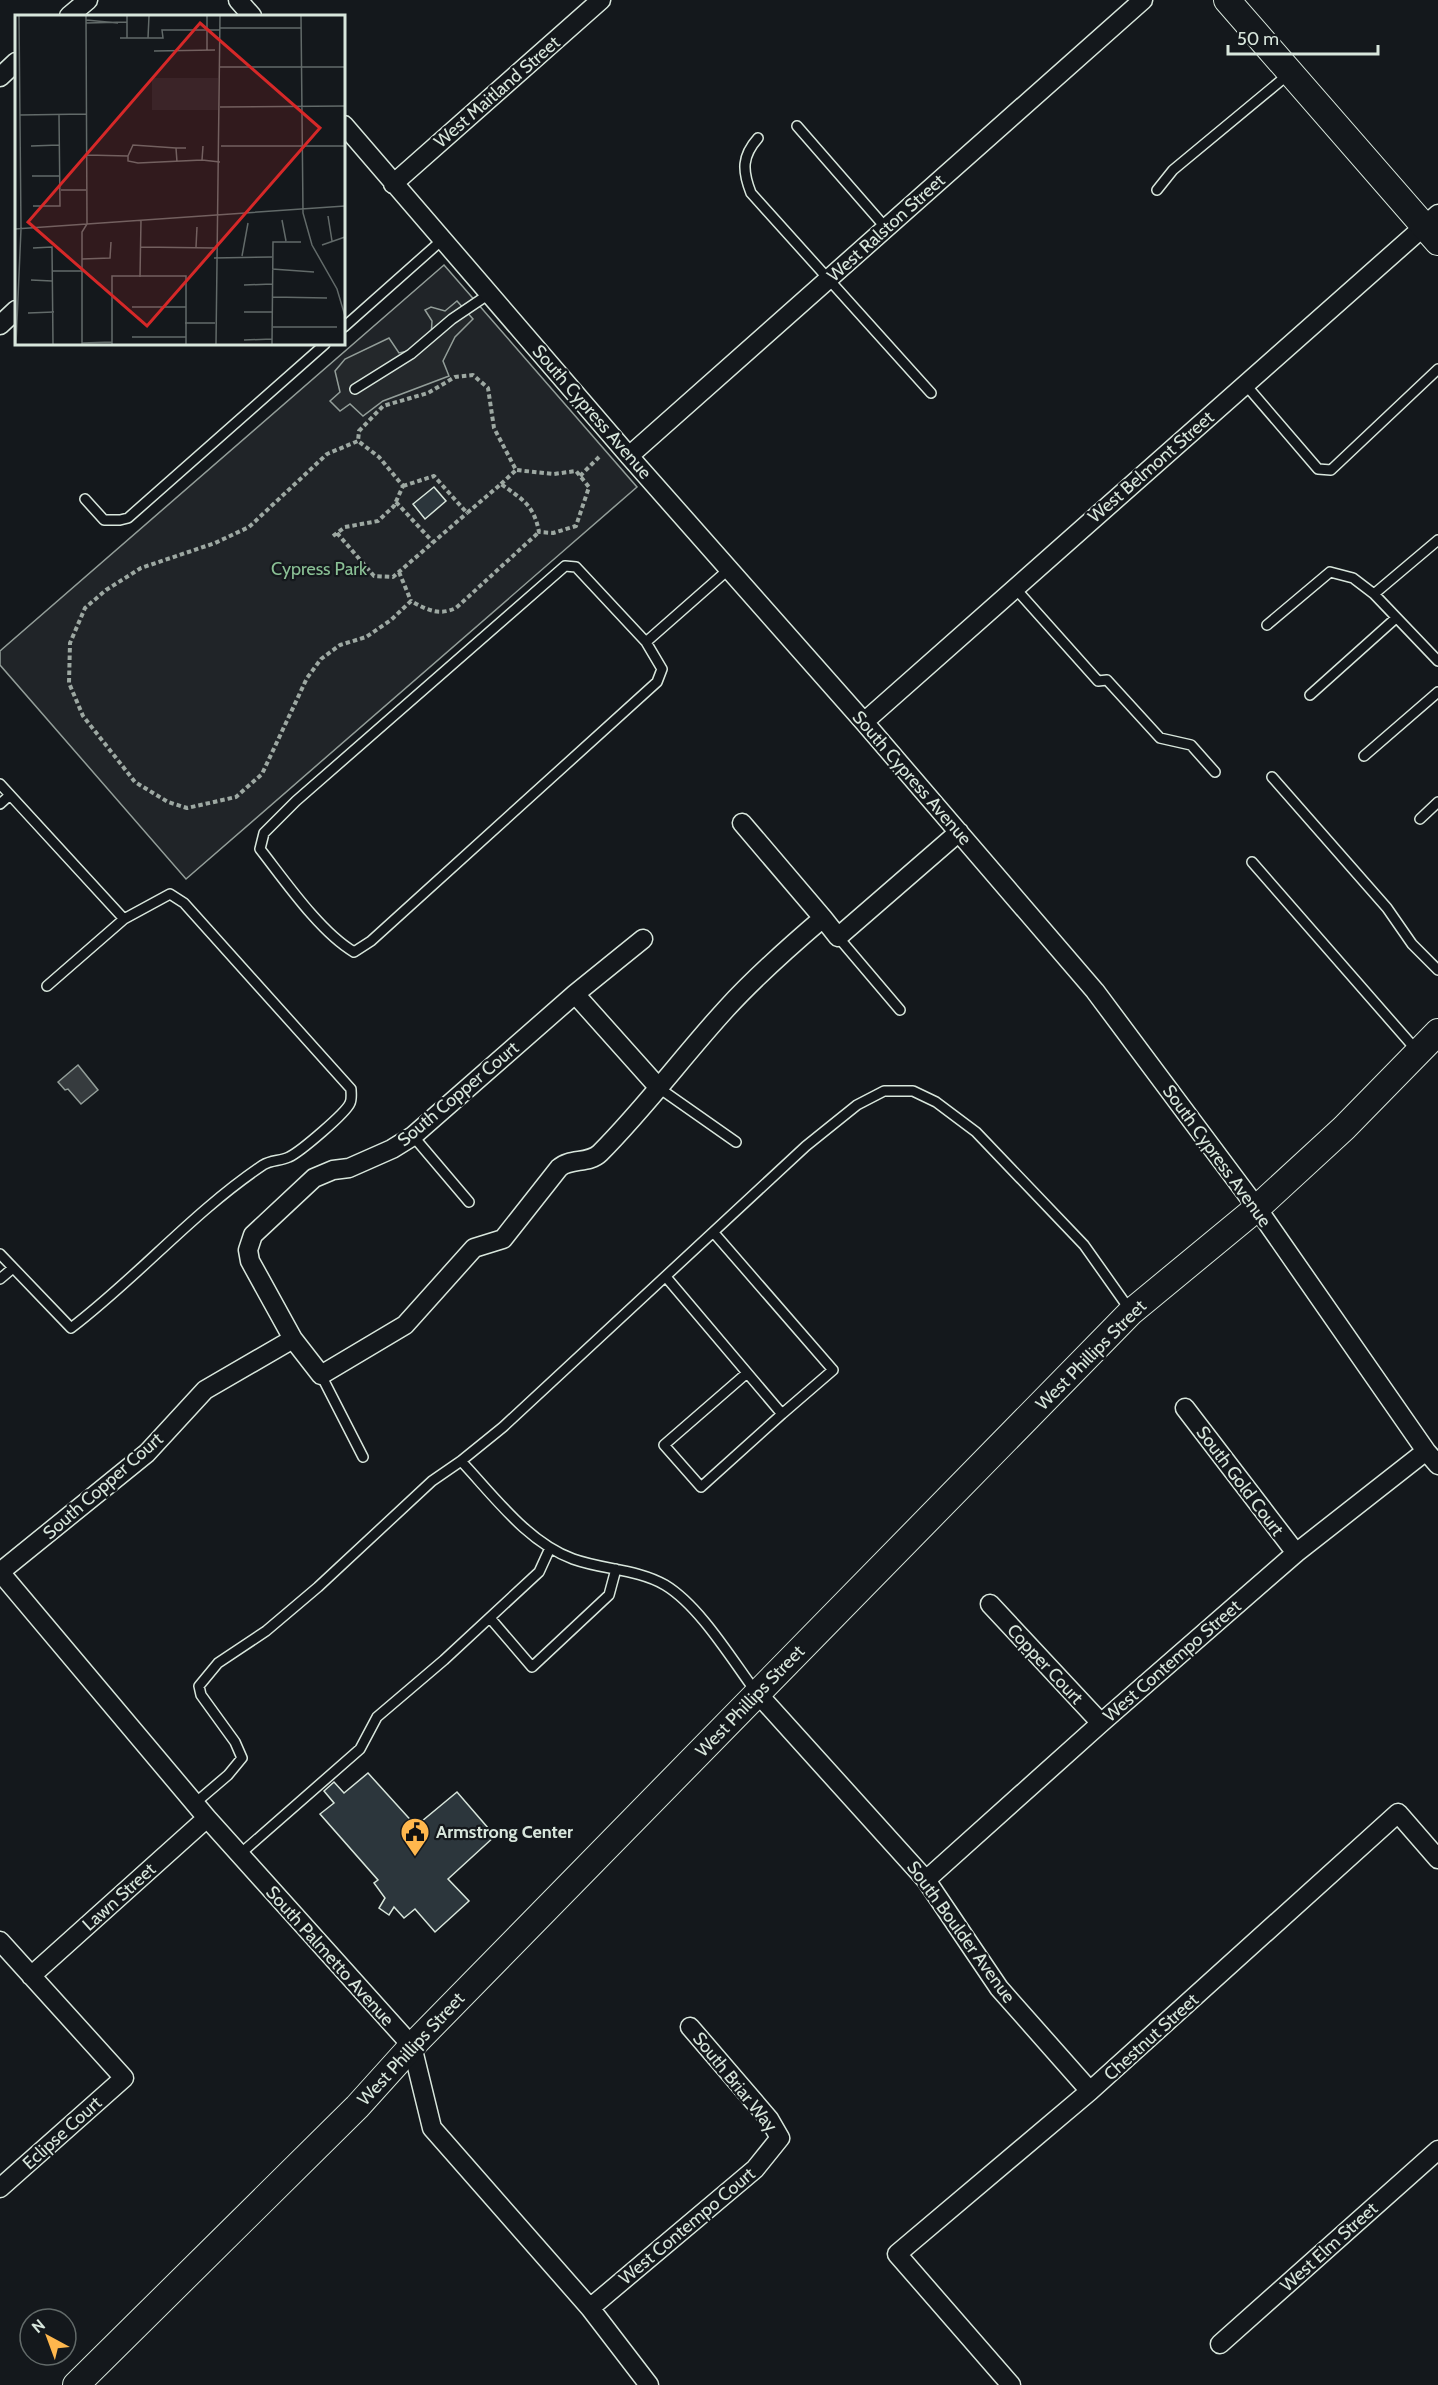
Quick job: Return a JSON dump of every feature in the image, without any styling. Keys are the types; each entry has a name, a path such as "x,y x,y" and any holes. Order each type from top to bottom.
{"street":[{"path":"238,0 251,15"},
{"name":"West Maitland Street","path":"393,184 601,0"},
{"name":"West Ralston Street","path":"629,456 1143,0"},
{"path":"1227,0 1433,227"},
{"path":"71,15 88,5"},
{"path":"0,77 15,63"},
{"name":"South Cypress Avenue","path":"345,126 1095,991 1257,1208 1432,1458"},
{"name":"West Belmont Street","path":"864,722 1245,384 1433,227"},
{"path":"0,325 15,311"},
{"path":"742,823 838,937 958,832"},
{"path":"321,1375 405,1325 474,1248 503,1239 565,1163 598,1156 726,1009 762,971 823,918"},
{"name":"South Copper Court","path":"321,1375 293,1339 250,1261 248,1251 250,1240 259,1227 314,1178 333,1170 349,1168 392,1149 413,1136 575,994 643,939"},
{"path":"575,994 659,1088"},
{"name":"West Phillips Street","path":"76,2385 357,2107 412,2046 1131,1312 1257,1208 1344,1128 1438,1032"},
{"name":"South Copper Court","path":"0,1572 147,1453 205,1390 293,1339"},
{"name":"South Gold Court","path":"1185,1408 1296,1553"},
{"name":"West Contempo Street","path":"926,1880 1296,1553 1432,1458"},
{"name":"South Palmetto Avenue","path":"0,1572 194,1804 412,2046 432,2128 590,2308 649,2385"},
{"name":"Copper Court","path":"990,1604 1101,1723"},
{"name":"South Boulder Avenue","path":"758,1694 926,1880 999,1988 1090,2091"},
{"name":"Chestnut Street","path":"1011,2385 897,2254 1090,2091 1398,1813 1438,1859"},
{"name":"Lawn Street","path":"31,1976 207,1818"},
{"path":"0,1941 31,1976"},
{"name":"Eclipse Court","path":"0,2188 124,2078 31,1976"},
{"name":"South Briar Way","path":"690,2027 769,2119 780,2138"},
{"name":"West Contempo Court","path":"590,2308 755,2169 780,2138"},
{"name":"West Elm Street","path":"1220,2344 1438,2150"}],"lane":[{"path":"1157,190 1173,171 1290,72"},
{"path":"797,126 886,228"},
{"path":"758,138 746,151 745,165 751,193 931,393"},
{"path":"345,326 442,240"},
{"path":"355,389 411,354 452,319 489,294"},
{"path":"85,499 104,520 128,518 324,345"},
{"path":"1245,384 1318,469 1331,470 1438,369"},
{"path":"1374,594 1438,540"},
{"path":"565,566 576,567 646,642 662,669 657,682 371,941 354,952 341,944 295,894 260,849 264,833 296,801 565,566"},
{"path":"646,642 729,570"},
{"path":"1267,625 1330,572 1353,578 1374,594 1438,661"},
{"path":"1015,588 1098,681 1107,680 1160,738 1191,745 1215,772"},
{"path":"1310,695 1396,618"},
{"path":"1364,756 1438,692"},
{"path":"1272,777 1387,908 1412,944 1438,970"},
{"path":"0,784 124,919"},
{"path":"0,804 10,795"},
{"path":"1419,819 1438,802"},
{"path":"1252,862 1419,1052"},
{"path":"0,1254 71,1328 176,1234 237,1184 267,1162 290,1157 342,1113 351,1102 351,1089 184,903 170,894 124,919 47,986"},
{"path":"838,937 900,1010"},
{"path":"659,1088 736,1142"},
{"path":"194,1804 228,1775 242,1758 235,1742 201,1695 199,1686 202,1679 218,1663 266,1631 318,1587 432,1481 503,1427 806,1146 857,1105 884,1091 913,1091 936,1102 976,1132 1084,1245 1131,1312"},
{"path":"413,1136 469,1202"},
{"path":"714,1233 833,1370 701,1486 664,1445 747,1373"},
{"path":"0,1280 13,1268"},
{"path":"666,1277 782,1414"},
{"path":"321,1375 363,1457"},
{"path":"460,1461 522,1526 550,1548 574,1559 642,1575 665,1586 684,1599 758,1694"},
{"path":"239,1855 360,1749 377,1718 539,1572 550,1548"},
{"path":"490,1618 532,1667 609,1595 616,1569"}],"path":[{"path":"358,441 359,430 383,406 428,393 454,377 473,375 488,388 494,428 516,470"},
{"path":"358,441 379,456 403,486"},
{"path":"358,441 327,454 249,527 215,543 141,568 106,590 85,609 70,643 69,683 83,716 135,782 168,802 187,808 236,797 262,774 307,678 321,658 340,645 366,636 391,620 411,601"},
{"path":"580,476 599,457"},
{"path":"399,572 411,601 426,610 444,613 456,608 539,532 554,533 576,526 589,487 576,471 554,474 516,470 501,484 393,577 374,576 335,534 345,527 378,521 396,502 403,486 434,476 467,513"},
{"path":"501,484 524,500 536,515 539,532"},
{"path":"396,502 433,542"}],"green space":[{"name":"Cypress Park","path":"444,265 637,487 186,879 0,665 0,651"}],"shaded area":[{"path":"457,301 473,319 455,337 443,361 449,376 383,401 363,416 350,404 340,411 330,401 340,392 335,371 345,359 389,338 399,353 417,349 431,337 432,321 425,310 431,307 445,311"},
{"path":"78,1065 98,1090 81,1104 68,1089 65,1090 58,1082"}],"building":[{"path":"434,487 446,501 425,519 413,504"},
{"name":"Armstrong Center","path":"368,1773 416,1826 457,1792 495,1836 448,1879 469,1901 435,1932 415,1909 404,1918 394,1907 389,1915 379,1908 385,1898 374,1883 378,1880 320,1814 334,1803 324,1791 334,1782 344,1793"}],"place":[{"name":"Armstrong Center","path":"415,1858"}]}
